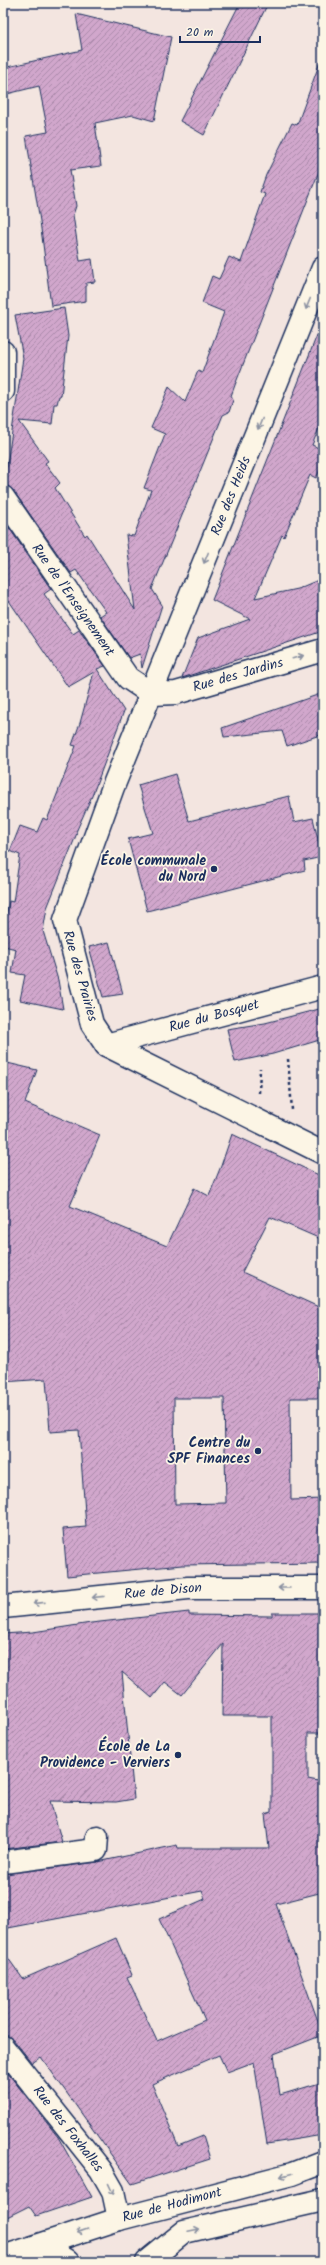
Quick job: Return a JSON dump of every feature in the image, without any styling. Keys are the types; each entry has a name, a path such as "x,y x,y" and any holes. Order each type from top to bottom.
{"street":[{"name":"Rue des Heids","path":"140,724 323,268"},
{"path":"3,352 3,392"},
{"name":"Rue de l'Enseignement","path":"3,497 128,678 152,694"},
{"name":"Rue des Jardins","path":"152,694 176,693 323,650"},
{"name":"Rue des Prairies","path":"140,724 113,788 65,920 92,1024 106,1045 323,1153"},
{"name":"Rue du Bosquet","path":"106,1045 323,987"},
{"name":"Rue de Dison","path":"3,1607 188,1588 323,1588"},
{"path":"3,1862 96,1850 97,1837"},
{"name":"Rue des Foxhalles","path":"3,2047 101,2170 113,2191 119,2218"},
{"name":"Rue de Hodimont","path":"13,2254 119,2218 292,2174 323,2162"},
{"path":"147,2262 184,2232 323,2200"},
{"name":"Rue de Hodimont","path":"13,2254 46,2253 65,2259 68,2262"}],"path":[{"path":"288,1059 292,1111"},
{"path":"258,1096 260,1068"}],"building":[{"path":"254,3 268,3 204,135 180,121 238,7"},
{"path":"76,14 171,37 154,121 133,115 95,123 101,166 70,170 76,206 73,215 80,261 92,259 95,282 86,283 86,301 51,306 40,221 26,136 48,132 39,86 3,95 3,68 82,50"},
{"path":"320,62 323,63 323,161 235,385 231,396 233,400 229,412 223,415 152,589 162,605 142,668 140,654 129,658 100,616 106,612 76,570 71,573 13,490 4,485 23,358 15,315 64,308 68,336 61,396 59,396 57,404 54,404 52,424 19,421 48,461 45,463 60,483 55,488 85,536 87,534 135,610 126,535 134,536 151,490 144,488 165,434 151,428 169,387 185,402 198,371 202,373 224,312 202,303 212,276 219,279 229,257 241,262 265,194 260,192 266,175 292,123 297,125"},
{"path":"321,325 323,326 323,419 312,445 323,450 323,464 316,478 310,475 284,537 282,535 255,598 297,589 323,578 323,631 182,678 198,638 250,619 212,600"},
{"path":"3,519 51,589 44,594 73,634 79,630 105,666 97,669 124,711 47,908 43,931 58,980 63,1009 20,1000 25,975 12,973 16,949 4,946 7,924 5,923 9,901 13,902 20,855 10,851 20,826 37,832 43,818 47,820 76,746 72,745 80,723 94,672 68,687 3,592"},
{"path":"323,693 323,734 287,746 282,731 224,737 222,728"},
{"path":"175,774 189,821 289,796 294,822 313,818 322,857 304,861 305,870 147,911 128,839 153,833 138,785"},
{"path":"109,942 123,994 103,997 89,947"},
{"path":"323,1008 323,1039 273,1054 235,1062 227,1029 265,1023"},
{"path":"3,1062 37,1070 25,1103 100,1135 70,1206 167,1246 194,1188 209,1196 232,1134 323,1177 323,1240 270,1217 242,1272 323,1309 323,1398 290,1398 291,1500 323,1499 323,1563 182,1565 67,1576 63,1529 86,1527 79,1430 50,1432 46,1379 3,1382","holes":["174,1398 224,1398 226,1503 175,1504"]},
{"path":"189,1612 189,1615 272,1616 272,1613 323,1613 323,1733 308,1733 308,1779 323,1782 323,1892 276,1904 323,2035 274,2054 280,2095 323,2082 323,2135 267,2144 254,2062 227,2072 219,2055 152,2084 178,2146 203,2136 210,2159 132,2184 41,2057 32,2063 13,2039 3,2035 3,1951 23,1979 116,1938 132,1975 127,1977 157,2041 205,2020 159,1919 205,1899 202,1891 3,1929 3,1874 98,1862 177,1845 178,1848 269,1848 265,1814 272,1812 272,1716 222,1716 223,1644 182,1695 165,1682 152,1698 122,1672 134,1799 116,1802 50,1801 62,1842 3,1849 3,1634 33,1632 91,1623"},
{"path":"3,2067 58,2137 92,2197 36,2216 29,2206 3,2219"}],"place":[{"name":"École communale du Nord","path":"214,869"},
{"name":"Centre du SPF Finances","path":"258,1451"},
{"name":"École de La Providence - Verviers","path":"178,1755"}]}
